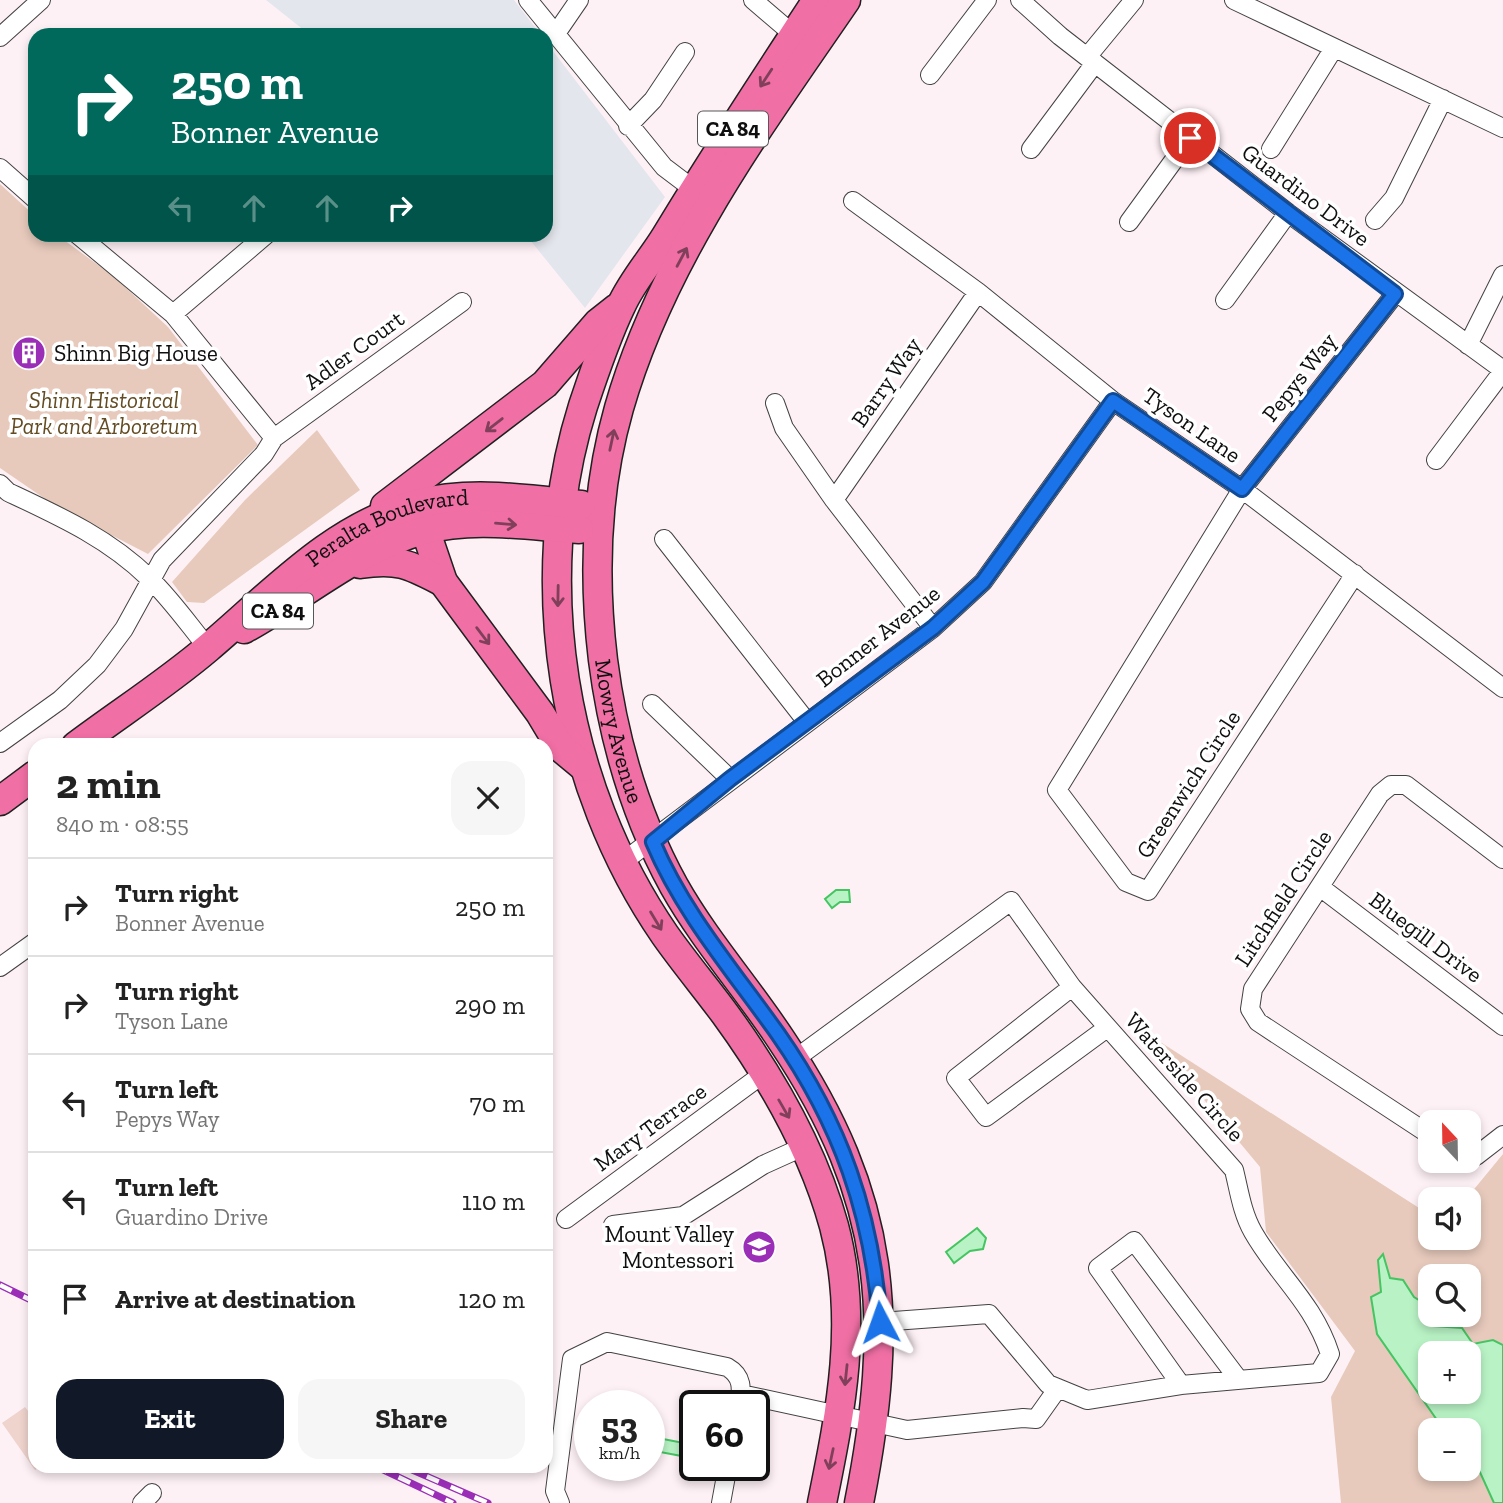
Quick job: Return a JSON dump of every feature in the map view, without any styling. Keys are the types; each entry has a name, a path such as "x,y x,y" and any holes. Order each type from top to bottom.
{"main road":[{"name":"Mowry Avenue","path":"803,42 817,0"},
{"name":"Mowry Avenue","path":"822,1503 841,1415 847,1359 841,1258 833,1224 805,1146 764,1074 727,1017 663,932 624,861 584,767 570,716 558,626 561,516 580,416 621,304 652,259 704,196 803,42 846,0"},
{"name":"Mowry Avenue","path":"704,196 681,259 643,339 619,407 600,519 598,617 608,698 622,754 653,842 692,916 794,1059 826,1115 855,1179 876,1274 880,1322 875,1422 859,1503"},
{"path":"361,524 545,384 598,323 621,304"},
{"name":"Peralta Boulevard","path":"87,738 208,648 271,591 361,524 415,505 444,499 487,496 561,516"},
{"path":"425,529 444,499"},
{"name":"Peralta Boulevard","path":"208,648 284,607 344,567 425,529 561,516 600,519"},
{"name":"Mowry Avenue","path":"425,529 443,582 540,713 561,748 584,767"},
{"path":"344,567 384,560 401,562 418,567 443,582"},
{"path":"0,801 28,780"}],"street":[{"path":"0,37 41,0"},
{"path":"528,0 550,28"},
{"path":"555,35 579,0"},
{"path":"753,0 803,42"},
{"path":"930,75 987,0"},
{"name":"Guardino Drive","path":"1020,0 1190,138 1395,294 1503,370"},
{"path":"1031,149 1134,0"},
{"path":"1234,0 1503,128"},
{"path":"553,32 664,167 704,196"},
{"path":"1271,149 1334,48"},
{"path":"628,125 653,100 685,52"},
{"path":"1375,220 1394,198 1443,99"},
{"path":"1129,222 1190,138"},
{"path":"0,168 28,193"},
{"name":"Tyson Lane","path":"853,201 978,292 1113,401 1242,489 1503,688"},
{"path":"1225,300 1288,213"},
{"path":"0,743 60,700 97,665 124,629 150,579 170,549 264,454 274,438 173,314 87,242"},
{"path":"173,314 258,242"},
{"path":"1468,345 1503,275"},
{"name":"Barry Way","path":"834,500 978,292"},
{"name":"Pepys Way","path":"1242,489 1395,294"},
{"name":"Adler Court","path":"274,438 462,302"},
{"path":"1436,460 1503,370"},
{"name":"Bonner Avenue","path":"624,861 653,842 730,779 933,628 983,582 1113,401"},
{"path":"775,403 784,428 834,500 933,628"},
{"name":"Greenwich Circle","path":"1242,489 1057,790 1126,882 1148,891 1355,574"},
{"path":"3,494 87,529 150,579 208,648"},
{"path":"664,539 807,722"},
{"path":"652,704 730,779"},
{"name":"Litchfield Circle","path":"1418,1127 1258,1022 1250,1009 1253,989 1380,794 1391,785 1406,785 1503,859"},
{"name":"Bluegill Drive","path":"1320,887 1503,1026"},
{"name":"Waterside Circle","path":"794,1059 1011,901 1072,987 1234,1170 1242,1205 1252,1231 1321,1325 1330,1354 1319,1373 1181,1385 1087,1400 1053,1386"},
{"path":"0,967 28,947"},
{"path":"1072,987 957,1078 986,1117 1107,1028"},
{"name":"Mary Terrace","path":"566,1219 764,1074"},
{"path":"1481,1150 1503,1135"},
{"path":"613,1225 683,1216 763,1165 805,1146"},
{"path":"1181,1385 1098,1268 1134,1241 1239,1380"},
{"path":"770,1404 841,1415 907,1430 1030,1419 1053,1386 989,1314 880,1322"},
{"path":"560,1503 555,1491 572,1359 607,1342 732,1370 742,1386 741,1390"},
{"path":"721,1503 725,1481"}],"shaded area":[{"path":"266,0 514,0 536,28 301,28"},
{"path":"553,51 665,197 585,308 532,242 553,242"},
{"path":"836,890 849,890 850,902 840,902 832,908 825,899"},
{"path":"977,1228 986,1238 983,1249 970,1251 954,1263 946,1252"},
{"path":"1383,1254 1390,1278 1403,1280 1418,1299 1418,1327 1462,1328 1471,1341 1418,1341 1418,1393 1377,1334 1371,1297 1381,1292 1378,1260"},
{"path":"1493,1340 1503,1345 1503,1503 1494,1503 1481,1474 1481,1418 1436,1418 1426,1404 1481,1404 1481,1342"},
{"path":"25,1407 28,1411 28,1460 2,1423"},
{"path":"665,1439 679,1442 679,1456 665,1453"}],"green space":[{"name":"Shinn Historical Park and Arboretum","path":"0,184 28,210 28,242 67,242 112,275 168,327 258,445 148,554 57,507 0,468"},
{"path":"317,430 360,490 204,603 187,602 172,582 245,500"},
{"path":"1151,1036 1418,1207 1418,1250 1481,1250 1481,1187 1476,1187 1503,1154 1503,1503 1341,1503 1331,1397 1355,1351 1266,1232 1260,1167"}],"railway":[{"path":"0,1285 28,1299"},
{"path":"390,1473 453,1503"},
{"path":"419,1473 488,1503"}],"place":[{"name":"Shinn Big House","path":"29,353"},
{"name":"Mount Valley Montessori","path":"759,1247"}],"route":[{"path":"880,1322 868,1227 855,1179 840,1143 780,1037 681,898 653,842 730,779 933,628 983,582 1113,401 1242,489 1395,294 1190,138"}]}
